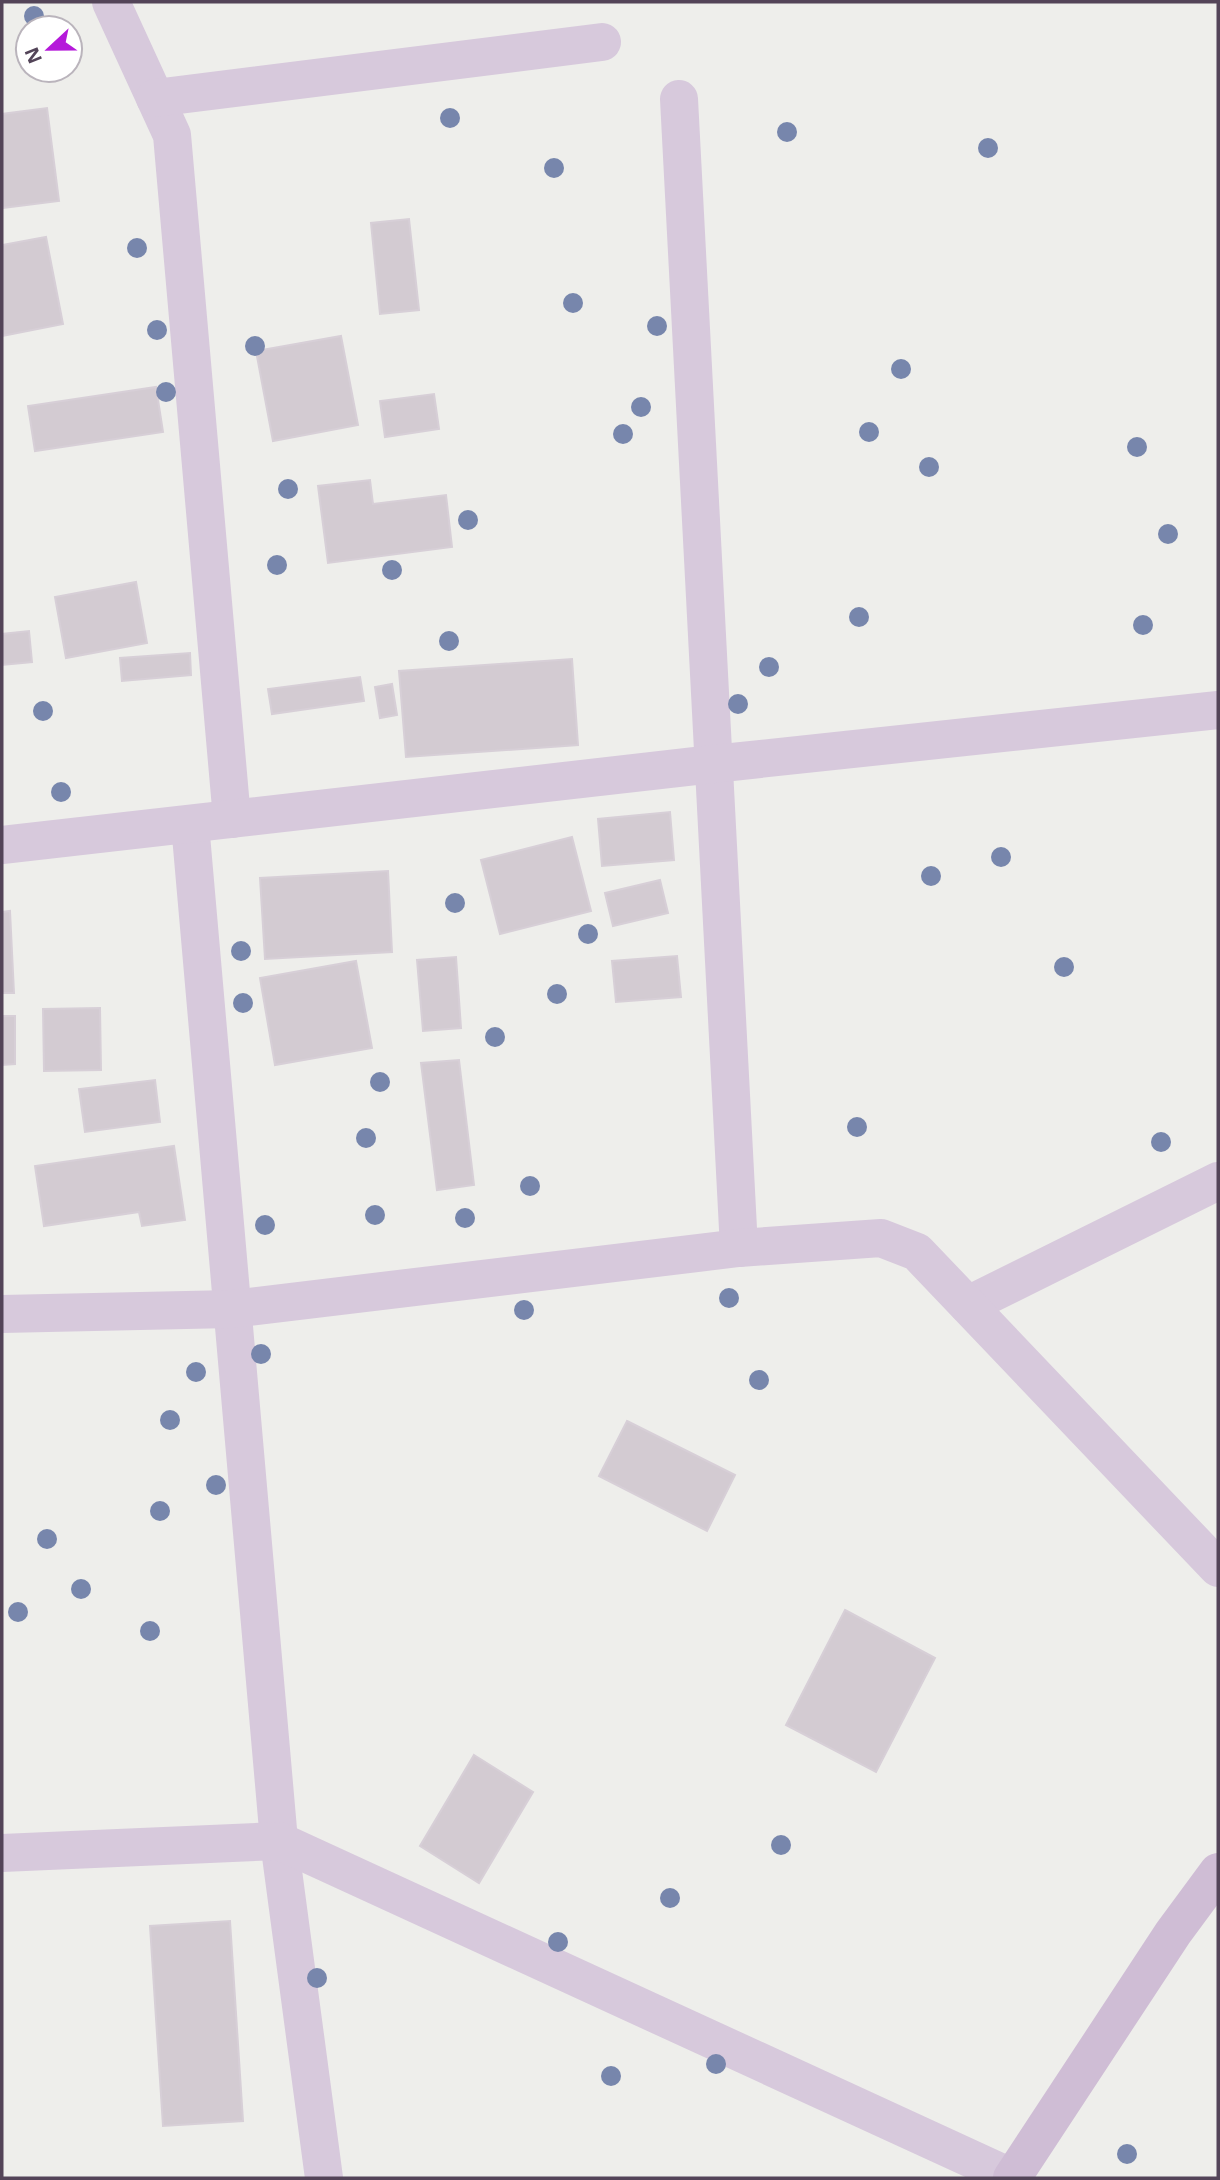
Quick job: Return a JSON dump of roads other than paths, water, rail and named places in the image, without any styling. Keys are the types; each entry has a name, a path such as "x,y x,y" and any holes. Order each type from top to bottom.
{"main road":[{"path":"1012,2178 1173,1933 1218,1872"}],"street":[{"path":"111,2 172,135 232,819"},
{"path":"155,98 602,42"},
{"path":"679,99 740,1248"},
{"path":"2,845 1218,710"},
{"path":"190,824 279,1841 324,2178"},
{"path":"968,1305 1218,1181"},
{"path":"2,1314 232,1309 740,1248 881,1238 917,1252 1218,1568"},
{"path":"2,1853 279,1841 1012,2178"}]}
